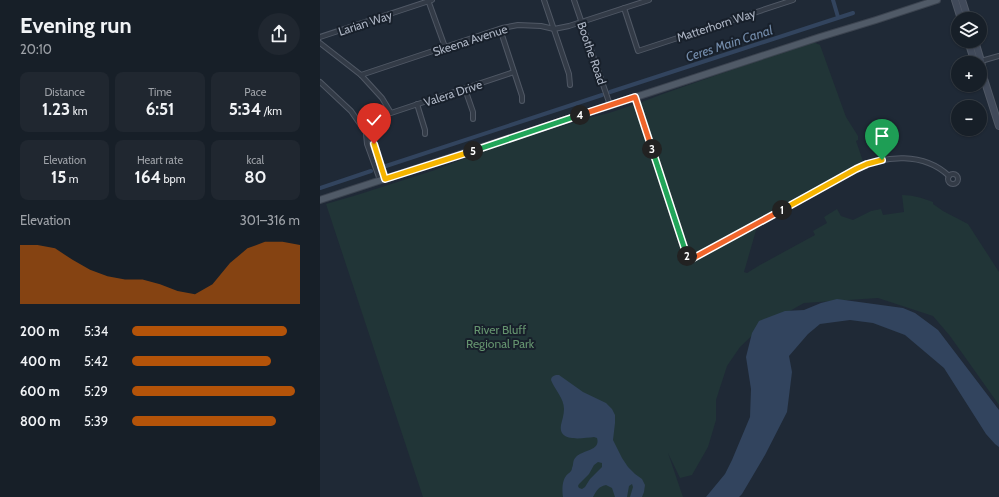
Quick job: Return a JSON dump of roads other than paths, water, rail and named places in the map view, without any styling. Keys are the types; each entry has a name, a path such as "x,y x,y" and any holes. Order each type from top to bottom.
{"main road":[{"path":"320,200 938,0"},
{"path":"955,0 959,12"},
{"path":"962,0 966,12"},
{"path":"987,88 999,126"}],"street":[{"path":"430,0 445,47"},
{"name":"Larian Way","path":"320,38 430,0"},
{"path":"544,0 569,74 570,85"},
{"name":"Boothe Road","path":"574,0 610,106"},
{"name":"Skeena Avenue","path":"360,75 500,29 518,25 541,26 554,29 582,22 649,0"},
{"name":"Matterhorn Way","path":"624,8 638,50 793,0"},
{"path":"500,29 522,96 522,102"},
{"path":"320,43 360,75"},
{"path":"987,59 999,56"},
{"name":"Valera Drive","path":"360,75 382,98 391,113 514,72"},
{"path":"320,82 351,111 374,144 382,180"},
{"path":"465,89 473,112 473,119"},
{"path":"635,97 688,261 856,169 870,163 888,159 910,159 934,165 949,176"},
{"path":"417,104 425,134"}],"water":[{"path":"837,299 903,308 915,313 938,330 999,410 999,447 986,434 944,368 905,335 873,323 850,320 820,324 808,334 789,356 792,372 787,412 765,455 742,494 739,497 706,497 725,474 750,417 751,389 746,357 752,333 759,321 785,311 804,310 821,303"},
{"path":"555,375 559,375 583,392 606,403 612,409 615,415 613,440 628,467 642,479 645,485 642,497 630,497 633,487 632,484 629,486 627,497 615,497 612,488 606,485 598,489 593,497 563,497 562,489 564,480 571,471 575,458 594,448 597,438 572,438 563,435 561,425 564,405 551,380","holes":["598,462 602,463 602,467 590,479 585,487 582,489 579,488 579,484 589,474 594,465"]}],"waterway":[{"path":"833,0 838,17"},
{"name":"Ceres Main Canal","path":"610,92 853,13"},
{"name":"Ceres Main Canal","path":"386,166 602,95"},
{"name":"Ceres Main Canal","path":"320,188 371,171"}],"park label":[{"name":"River Bluff Regional Park","path":"500,336"}]}
